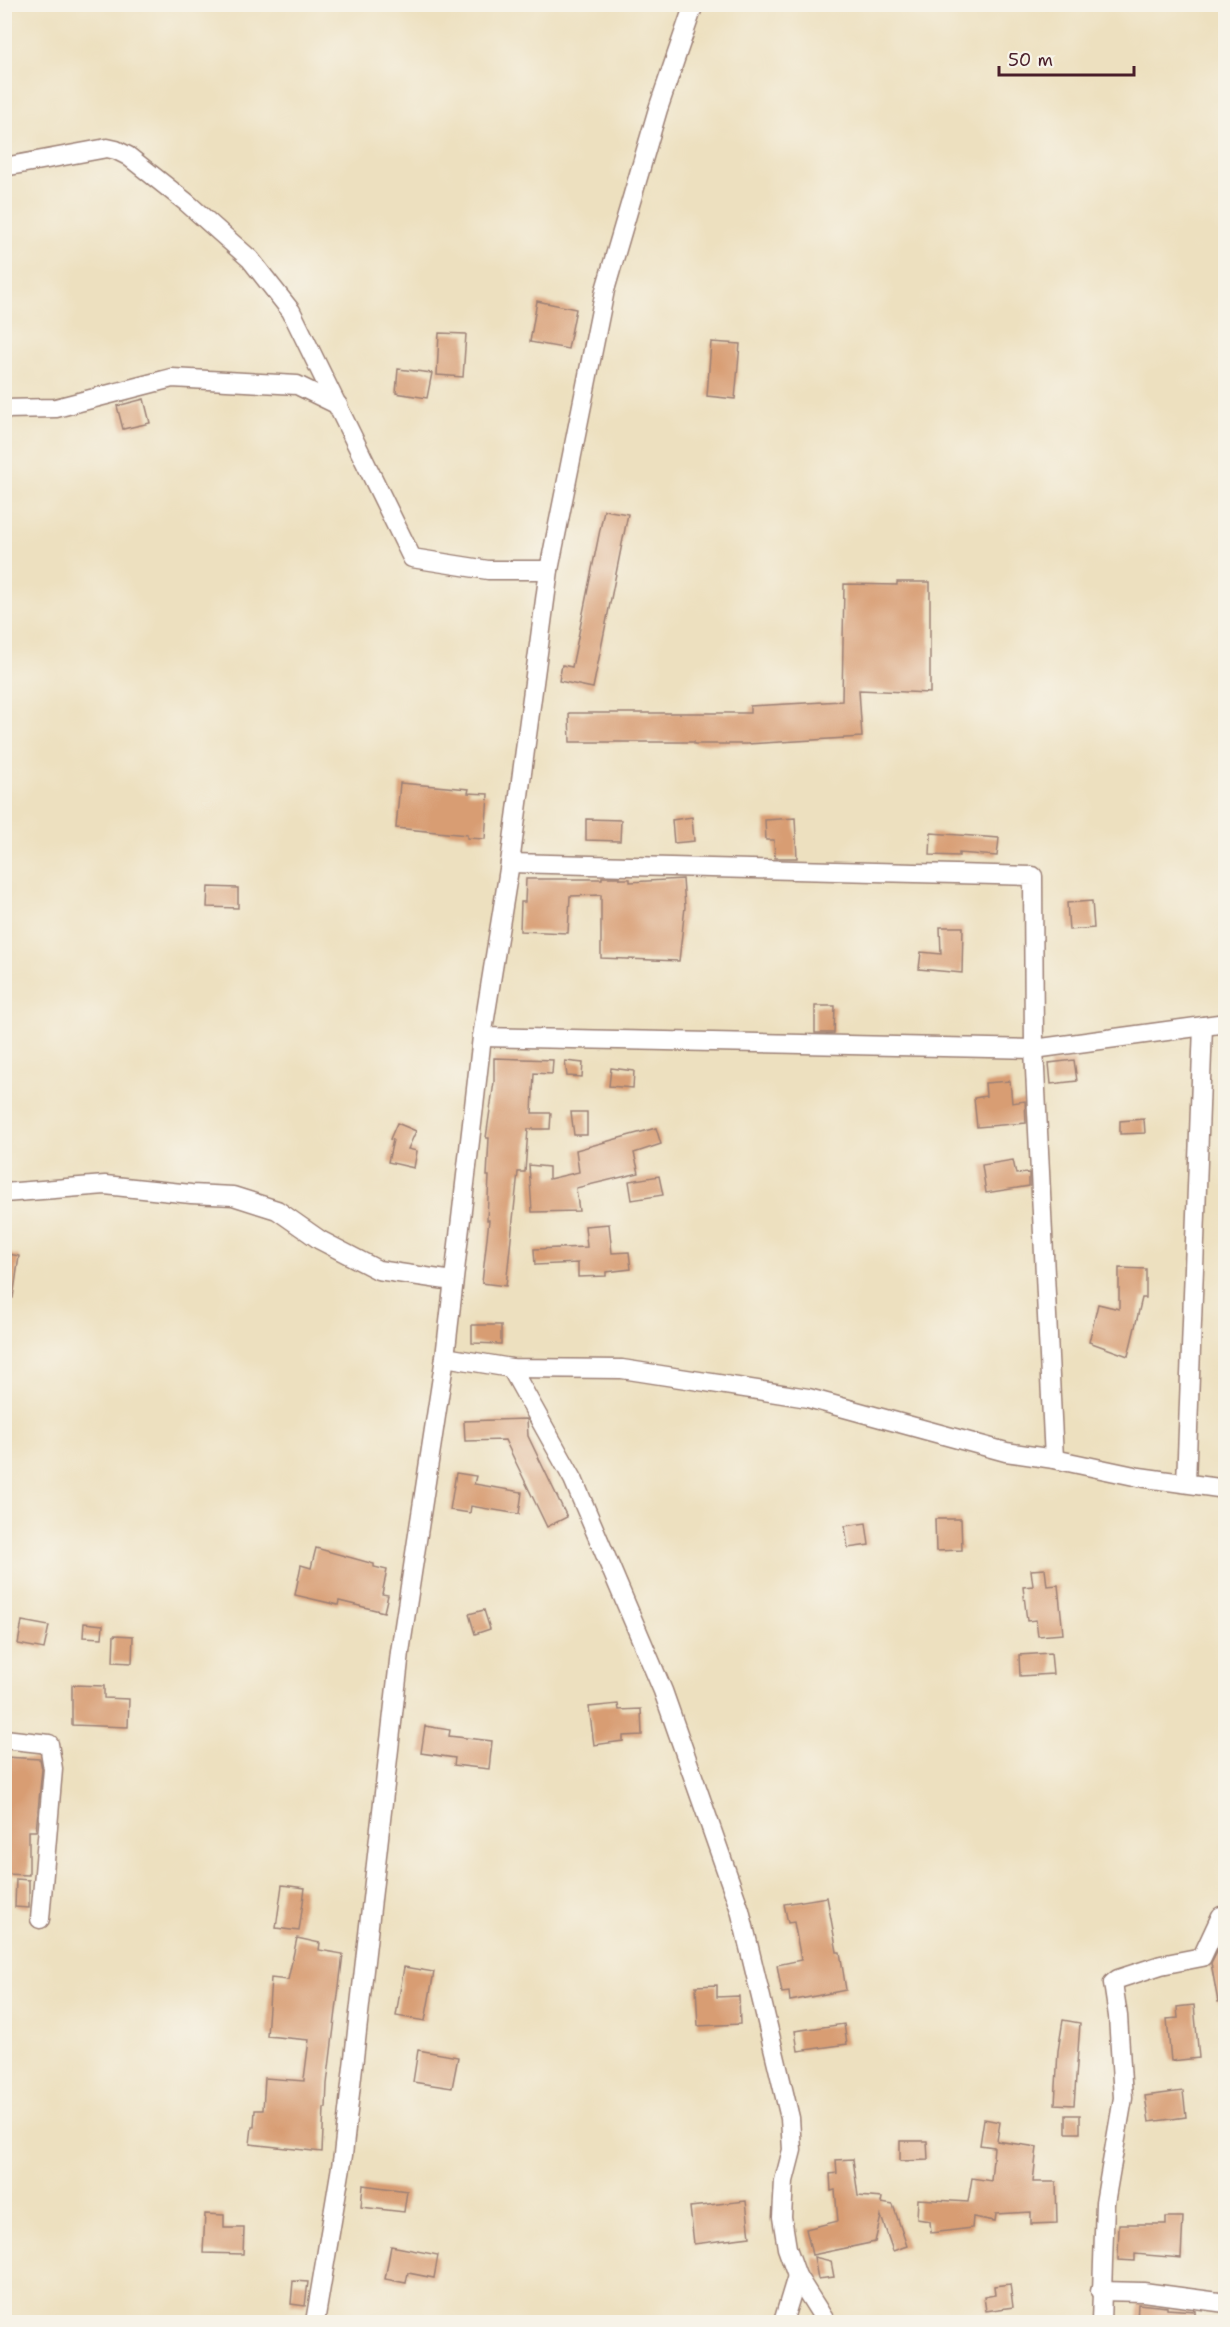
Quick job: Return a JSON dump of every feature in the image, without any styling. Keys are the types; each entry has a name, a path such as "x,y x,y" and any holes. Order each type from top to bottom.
{"street":[{"path":"315,2322 343,2156 400,1652 445,1357 482,1037 510,863 549,570 605,290 658,109 694,4"},
{"path":"4,167 107,148 128,156 186,202 250,260 291,311 412,558 488,570 549,570"},
{"path":"4,409 56,408 172,378 297,385 338,405"},
{"path":"510,863 1033,876 1034,1049 1054,1459"},
{"path":"482,1037 1034,1049 1226,1023"},
{"path":"1186,1483 1203,1026"},
{"path":"4,1193 105,1185 233,1196 277,1210 320,1240 378,1270 453,1281"},
{"path":"445,1357 511,1368 622,1369 808,1398 1006,1452 1054,1459 1139,1477 1226,1489"},
{"path":"511,1368 573,1479 663,1691 740,1910 790,2118 792,2150 783,2181 782,2217 788,2248 797,2276 826,2322"},
{"path":"4,1739 49,1744 53,1769 40,1919"},
{"path":"1101,2322 1100,2291 1105,2203 1123,2098 1118,2016 1113,1983 1118,1979 1161,1965 1202,1957 1221,1916"},
{"path":"783,2322 797,2276"},
{"path":"1100,2291 1143,2292 1226,2303"}],"building":[{"path":"537,301 576,309 568,349 530,342"},
{"path":"439,333 466,334 463,377 437,375"},
{"path":"711,342 740,344 735,399 707,396"},
{"path":"398,369 432,373 427,398 396,393"},
{"path":"144,399 150,423 123,429 117,406"},
{"path":"604,510 628,514 593,688 559,681 562,665 572,667"},
{"path":"897,582 930,582 930,693 859,690 862,737 747,744 570,742 569,713 750,713 750,706 842,701 844,584 897,585"},
{"path":"400,783 469,789 468,793 488,794 485,839 396,828"},
{"path":"692,817 694,841 674,843 672,820"},
{"path":"795,818 797,858 775,858 774,840 766,840 765,820"},
{"path":"586,819 621,820 620,841 586,840"},
{"path":"931,833 999,838 997,856 959,853 959,856 930,855"},
{"path":"602,877 620,877 620,879 630,879 630,882 683,879 685,907 679,961 601,958 601,895 570,896 568,933 520,931 521,902 525,902 526,879 602,879"},
{"path":"208,887 238,888 238,908 207,907"},
{"path":"1092,901 1094,928 1069,930 1067,903"},
{"path":"940,927 963,927 962,973 919,969 921,952 941,954"},
{"path":"815,1006 835,1006 834,1033 815,1033"},
{"path":"494,1058 553,1060 552,1074 534,1073 532,1113 551,1113 550,1129 528,1129 525,1172 518,1172 506,1286 482,1283 489,1220 487,1220 489,1176 487,1176 489,1138 486,1138 494,1082"},
{"path":"1074,1060 1077,1081 1051,1084 1049,1063"},
{"path":"565,1061 583,1063 582,1077 567,1076"},
{"path":"611,1068 634,1071 633,1088 609,1086"},
{"path":"1010,1081 1012,1103 1025,1101 1026,1123 977,1127 974,1098 986,1096 985,1083"},
{"path":"571,1112 587,1112 587,1135 574,1135"},
{"path":"1144,1119 1145,1133 1120,1134 1120,1121"},
{"path":"397,1123 416,1131 408,1149 417,1151 414,1168 388,1162 393,1140 390,1139"},
{"path":"656,1128 661,1144 634,1153 639,1173 576,1188 579,1211 532,1212 529,1165 549,1167 549,1179 579,1172 576,1150"},
{"path":"1013,1160 1016,1174 1029,1173 1029,1186 986,1193 982,1165"},
{"path":"659,1176 663,1195 632,1200 629,1181"},
{"path":"609,1224 612,1253 629,1252 631,1269 606,1272 606,1276 578,1277 578,1263 535,1265 534,1249 587,1247 585,1226"},
{"path":"4,1253 19,1256 13,1298 4,1297"},
{"path":"1119,1268 1146,1269 1146,1298 1142,1298 1128,1356 1089,1342 1098,1304 1119,1309"},
{"path":"472,1325 501,1325 501,1344 472,1343"},
{"path":"527,1419 528,1436 567,1517 547,1527 505,1440 465,1441 464,1421"},
{"path":"456,1473 476,1476 474,1484 522,1492 519,1514 471,1506 470,1513 450,1510"},
{"path":"935,1519 961,1519 962,1550 936,1551"},
{"path":"866,1523 869,1545 848,1548 845,1526"},
{"path":"316,1548 374,1564 374,1567 387,1570 382,1594 388,1595 384,1612 339,1601 338,1605 295,1595 301,1565 311,1568"},
{"path":"1045,1569 1047,1586 1058,1585 1063,1634 1038,1636 1036,1620 1027,1621 1023,1587 1033,1586 1031,1570"},
{"path":"484,1610 490,1629 475,1634 469,1614"},
{"path":"22,1621 49,1626 44,1649 18,1644"},
{"path":"84,1623 103,1625 102,1638 83,1637"},
{"path":"114,1635 133,1636 132,1663 113,1662"},
{"path":"1051,1653 1053,1674 1020,1676 1019,1655"},
{"path":"72,1685 104,1686 104,1698 129,1699 128,1727 72,1725"},
{"path":"618,1704 619,1710 641,1709 642,1735 623,1736 623,1741 594,1745 589,1707"},
{"path":"425,1726 450,1730 449,1736 492,1741 489,1769 454,1765 455,1758 421,1753"},
{"path":"4,1757 40,1759 42,1769 36,1831 29,1831 29,1875 4,1874"},
{"path":"16,1879 29,1880 29,1908 15,1907"},
{"path":"282,1885 305,1888 299,1931 276,1928"},
{"path":"827,1897 846,1990 790,2001 789,1992 782,1993 777,1965 801,1960 794,1922 788,1923 784,1904"},
{"path":"297,1938 320,1943 319,1950 343,1954 326,2108 324,2108 322,2152 250,2144 255,2110 263,2110 265,2078 304,2081 309,2040 267,2036 271,1978 288,1980"},
{"path":"1226,1948 1226,2001 1218,2002 1211,1963 1218,1949"},
{"path":"404,1967 434,1972 425,2021 396,2016"},
{"path":"717,1985 717,1997 739,1996 740,2024 698,2026 696,1986"},
{"path":"1194,2005 1199,2058 1171,2061 1167,2019 1178,2018 1177,2007"},
{"path":"1063,2020 1080,2023 1074,2105 1055,2104 1058,2051"},
{"path":"844,2024 847,2044 798,2051 795,2031"},
{"path":"418,2050 458,2057 452,2088 413,2082"},
{"path":"1183,2091 1186,2117 1149,2122 1145,2096"},
{"path":"1066,2115 1080,2115 1080,2133 1066,2133"},
{"path":"984,2119 1000,2122 997,2141 1037,2147 1033,2182 1056,2182 1057,2223 1031,2224 1031,2212 996,2214 995,2221 973,2217 972,2228 931,2233 930,2221 917,2219 918,2199 968,2202 972,2178 991,2181 994,2147 980,2145"},
{"path":"900,2141 927,2141 928,2160 900,2161"},
{"path":"853,2159 858,2196 882,2198 881,2203 893,2205 907,2246 893,2251 881,2216 875,2242 812,2255 806,2229 838,2221 835,2190 831,2191 830,2174 837,2173 836,2160"},
{"path":"363,2185 407,2191 404,2212 361,2207"},
{"path":"746,2201 750,2237 694,2244 690,2207"},
{"path":"205,2214 224,2215 224,2228 244,2228 243,2254 203,2253"},
{"path":"1166,2217 1183,2217 1181,2258 1135,2254 1135,2261 1118,2260 1119,2224 1166,2224"},
{"path":"391,2246 438,2255 434,2278 408,2273 406,2283 385,2279"},
{"path":"814,2257 831,2261 834,2277 818,2279"},
{"path":"293,2281 308,2282 305,2306 291,2304"},
{"path":"1010,2284 1013,2307 986,2311 984,2297 995,2295 994,2286"},
{"path":"1138,2304 1195,2311 1195,2322 1137,2322"}]}
